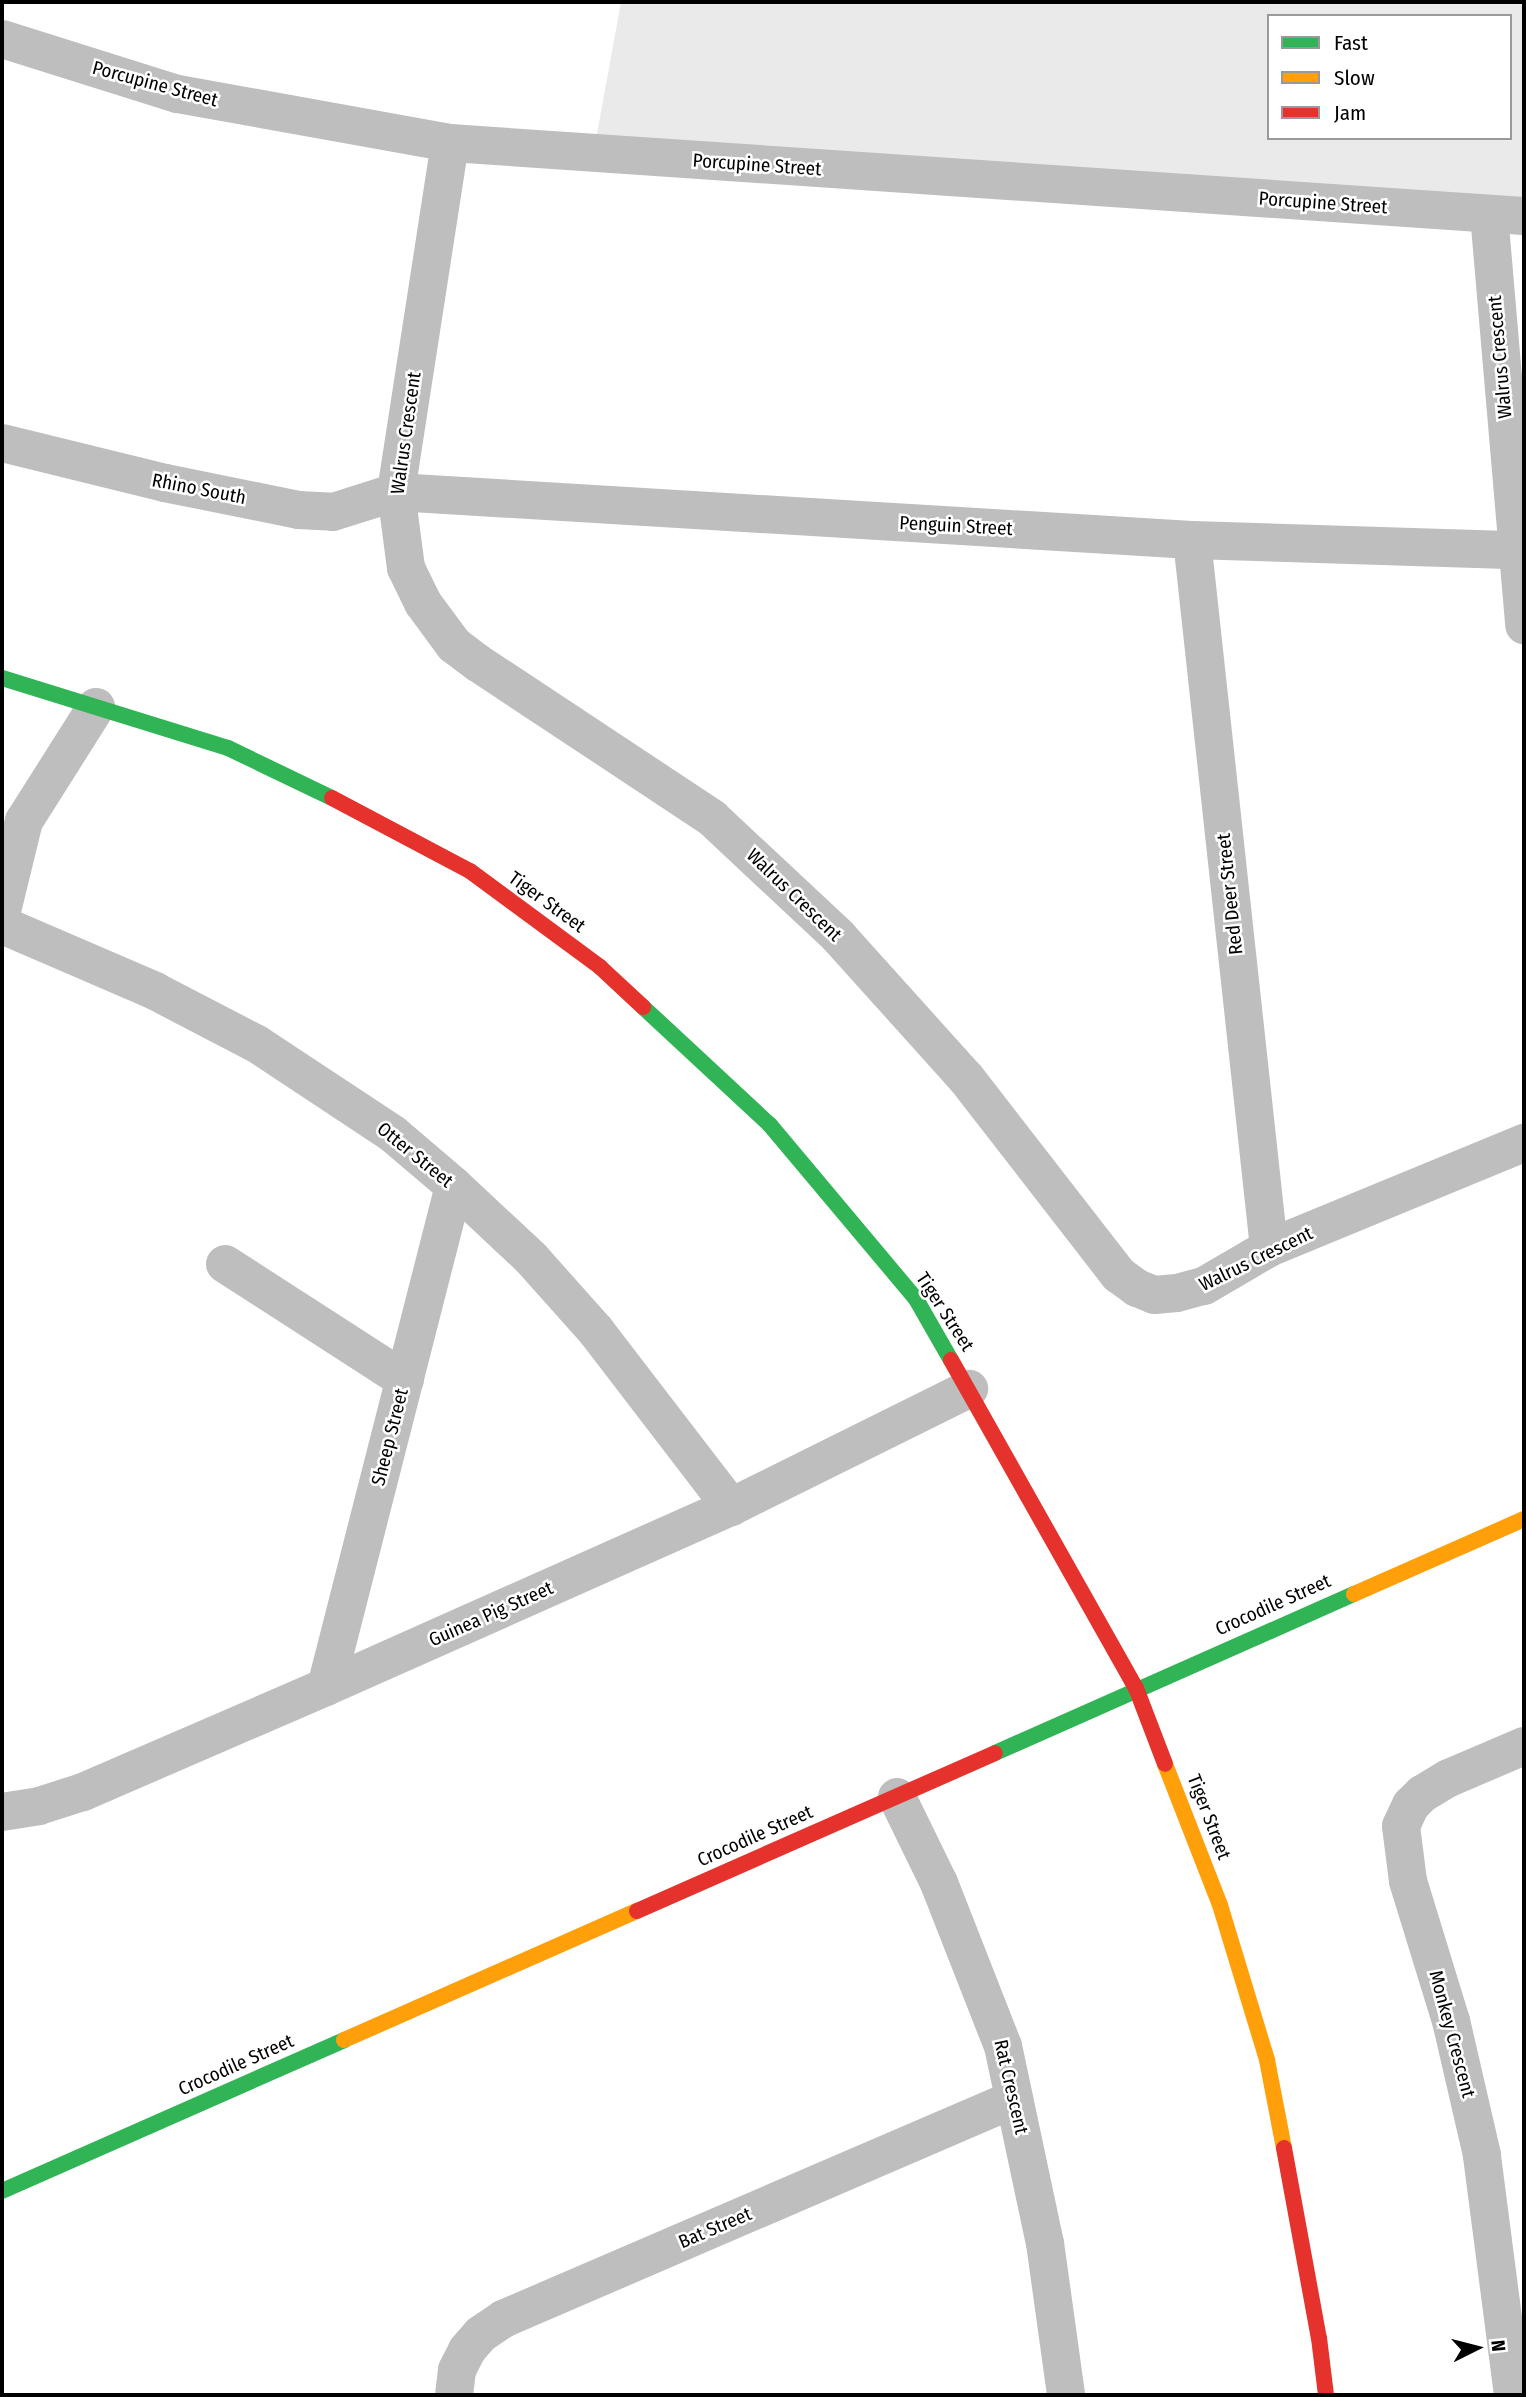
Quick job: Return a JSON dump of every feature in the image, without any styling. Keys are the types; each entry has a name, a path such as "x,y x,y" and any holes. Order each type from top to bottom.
{"street":[{"name":"Porcupine Street","path":"2,39 178,94 450,143 1506,215"},
{"name":"Walrus Crescent","path":"450,143 396,492 406,568 423,603 454,645 712,818 838,936 966,1077 1119,1275 1137,1288 1154,1295 1177,1293 1215,1280 1269,1248 1524,1143"},
{"name":"Walrus Crescent","path":"1506,215 1516,550 1524,626"},
{"name":"Rhino South","path":"2,443 165,484 299,510 333,512 396,492"},
{"name":"Penguin Street","path":"396,492 1192,540 1516,550"},
{"name":"Red Deer Street","path":"1192,540 1269,1248"},
{"name":"Tiger Street","path":"2,678 228,748 343,803 470,871 600,967 770,1125 916,1299 1136,1688 1220,1905 1267,2060 1319,2338 1326,2395"},
{"path":"2,911 24,821 96,707"},
{"name":"Otter Street","path":"2,925 155,991 257,1044 393,1134 531,1258 596,1331 732,1507"},
{"name":"Sheep Street","path":"326,1687 454,1186"},
{"path":"225,1264 405,1380"},
{"name":"Guinea Pig Street","path":"2,1812 40,1807 83,1793 326,1687 732,1507 969,1389"},
{"name":"Crocodile Street","path":"2,2191 897,1797 1136,1688 1524,1519"},
{"name":"Monkey Crescent","path":"1513,2395 1482,2155 1451,2021 1408,1881 1401,1826 1410,1805 1422,1794 1449,1778 1524,1746"},
{"name":"Rat Crescent","path":"897,1797 939,1883 1003,2046 1045,2243 1066,2395"},
{"name":"Bat Street","path":"454,2395 457,2370 467,2350 481,2334 503,2319 1014,2099"}],"shaded area":[{"path":"621,2 1522,2 1524,215 594,150"}],"traffic: fast":[{"path":"2,678 228,748 332,798"},
{"path":"643,1007 770,1125 916,1299 951,1360"},
{"path":"995,1753 1354,1594"},
{"path":"2,2191 344,2040"}],"traffic: slow":[{"path":"1354,1594 1524,1519"},
{"path":"1165,1764 1220,1905 1267,2060 1284,2148"},
{"path":"344,2040 637,1911"}],"traffic: jam":[{"path":"332,798 470,871 600,967 643,1007"},
{"path":"951,1360 1136,1688 1165,1764"},
{"path":"637,1911 995,1753"},
{"path":"1284,2148 1319,2338 1326,2395"}]}
